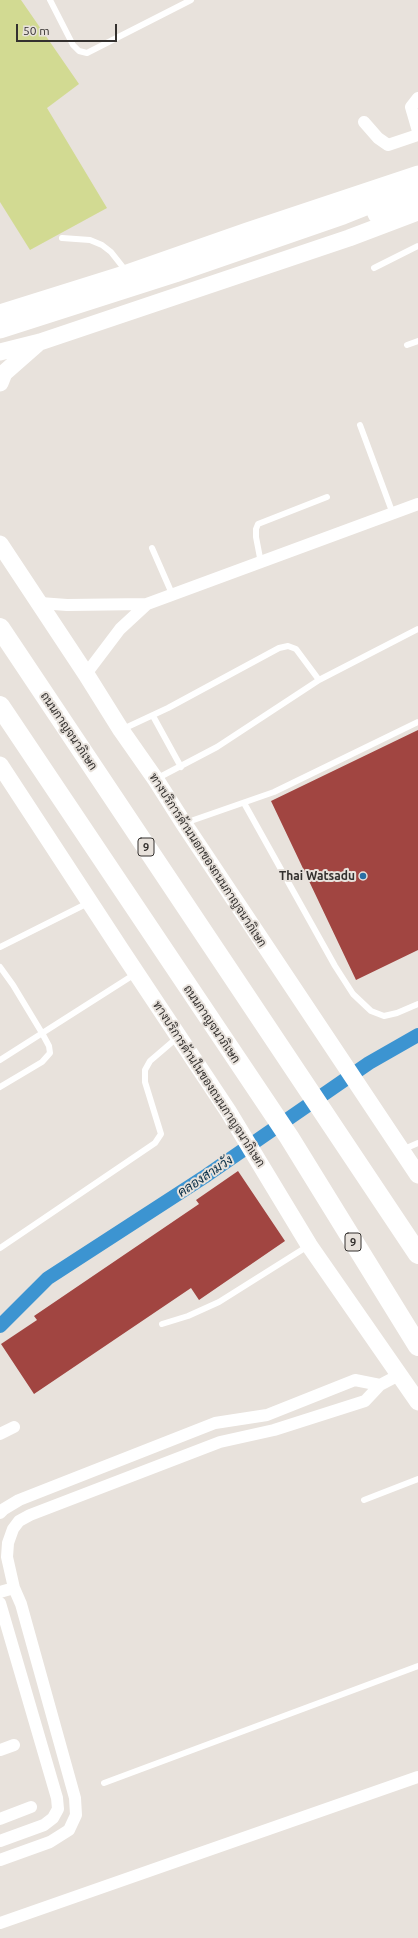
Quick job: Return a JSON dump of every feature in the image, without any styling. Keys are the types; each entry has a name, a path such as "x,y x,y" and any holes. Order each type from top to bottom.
{"highway":[{"name":"ถนนกาญจนาภิเษก","path":"0,628 418,1254"},
{"name":"ถนนกาญจนาภิเษก","path":"0,706 254,1087 289,1137 418,1346"}],"main road":[{"path":"0,314 127,273 247,230 418,174"},
{"path":"0,339 176,277 343,215 418,184"},
{"path":"0,329 176,277 418,201"},
{"path":"0,352 40,342 349,238 418,212"},
{"path":"0,383 4,373 40,342"},
{"name":"ทางบริการด้านนอกของถนนกาญจนาภิเษก","path":"0,544 40,603 121,730 156,780 418,1175"},
{"name":"ทางบริการด้านในของถนนกาญจนาภิเษก","path":"2,772 228,1110 262,1164 309,1245 418,1402"}],"street":[{"path":"418,98 411,107 418,131"},
{"path":"364,122 378,138 388,145 418,135"},
{"path":"40,603 147,604 173,596 418,504"},
{"path":"86,674 120,629 147,604"},
{"path":"0,1860 50,1842 69,1830 76,1815 75,1798 21,1604 14,1588 7,1557 8,1544 13,1529 19,1521 30,1515 220,1442 274,1430 365,1400 380,1385 399,1375"},
{"path":"0,1513 19,1500 215,1423 267,1415 355,1380 380,1385"},
{"path":"316,1396 322,1415"},
{"path":"0,1434 14,1427"},
{"path":"192,1432 199,1451"},
{"path":"0,1592 14,1588"},
{"path":"0,1841 44,1825 54,1818 58,1810 57,1798 1,1608 21,1604"},
{"path":"0,1750 14,1745"},
{"path":"0,1923 418,1777"},
{"path":"0,1819 31,1807"}],"lane":[{"path":"50,0 73,45 79,51 87,53 191,0"},
{"path":"62,238 90,240 102,245 111,252 127,273"},
{"path":"374,268 418,246"},
{"path":"407,345 418,341"},
{"path":"360,425 393,514"},
{"path":"262,562 256,537 256,529 258,524 327,497"},
{"path":"152,548 173,596"},
{"path":"156,780 217,747 320,680 418,629"},
{"path":"121,730 153,716 279,648 288,646 296,649 320,680"},
{"path":"153,716 181,767"},
{"path":"184,824 274,792 418,722"},
{"path":"244,803 335,966 353,994 371,1011 384,1016 397,1013 418,1004"},
{"path":"0,947 89,902"},
{"path":"0,967 13,985 42,1033 49,1046 50,1053 48,1058 0,1088"},
{"path":"0,1060 136,973"},
{"path":"0,1248 155,1143 161,1134 145,1082 146,1070 150,1061 179,1036"},
{"path":"402,1150 418,1143"},
{"path":"162,1324 188,1316 219,1302 309,1245"},
{"path":"364,1500 418,1479"},
{"path":"104,1783 418,1666"}],"green space":[{"path":"0,0 21,0 79,84 47,108 107,208 30,250 0,202"}],"building":[{"name":"Thai Watsadu","path":"418,730 418,950 356,980 271,801"},
{"path":"238,1171 285,1241 199,1300 191,1288 34,1394 1,1344 37,1320 34,1316 199,1204 196,1200"}],"waterway":[{"name":"คลองสามวัง","path":"0,1326 48,1278 207,1175 369,1063 418,1035"}],"place":[{"name":"Thai Watsadu","path":"363,876"}]}
